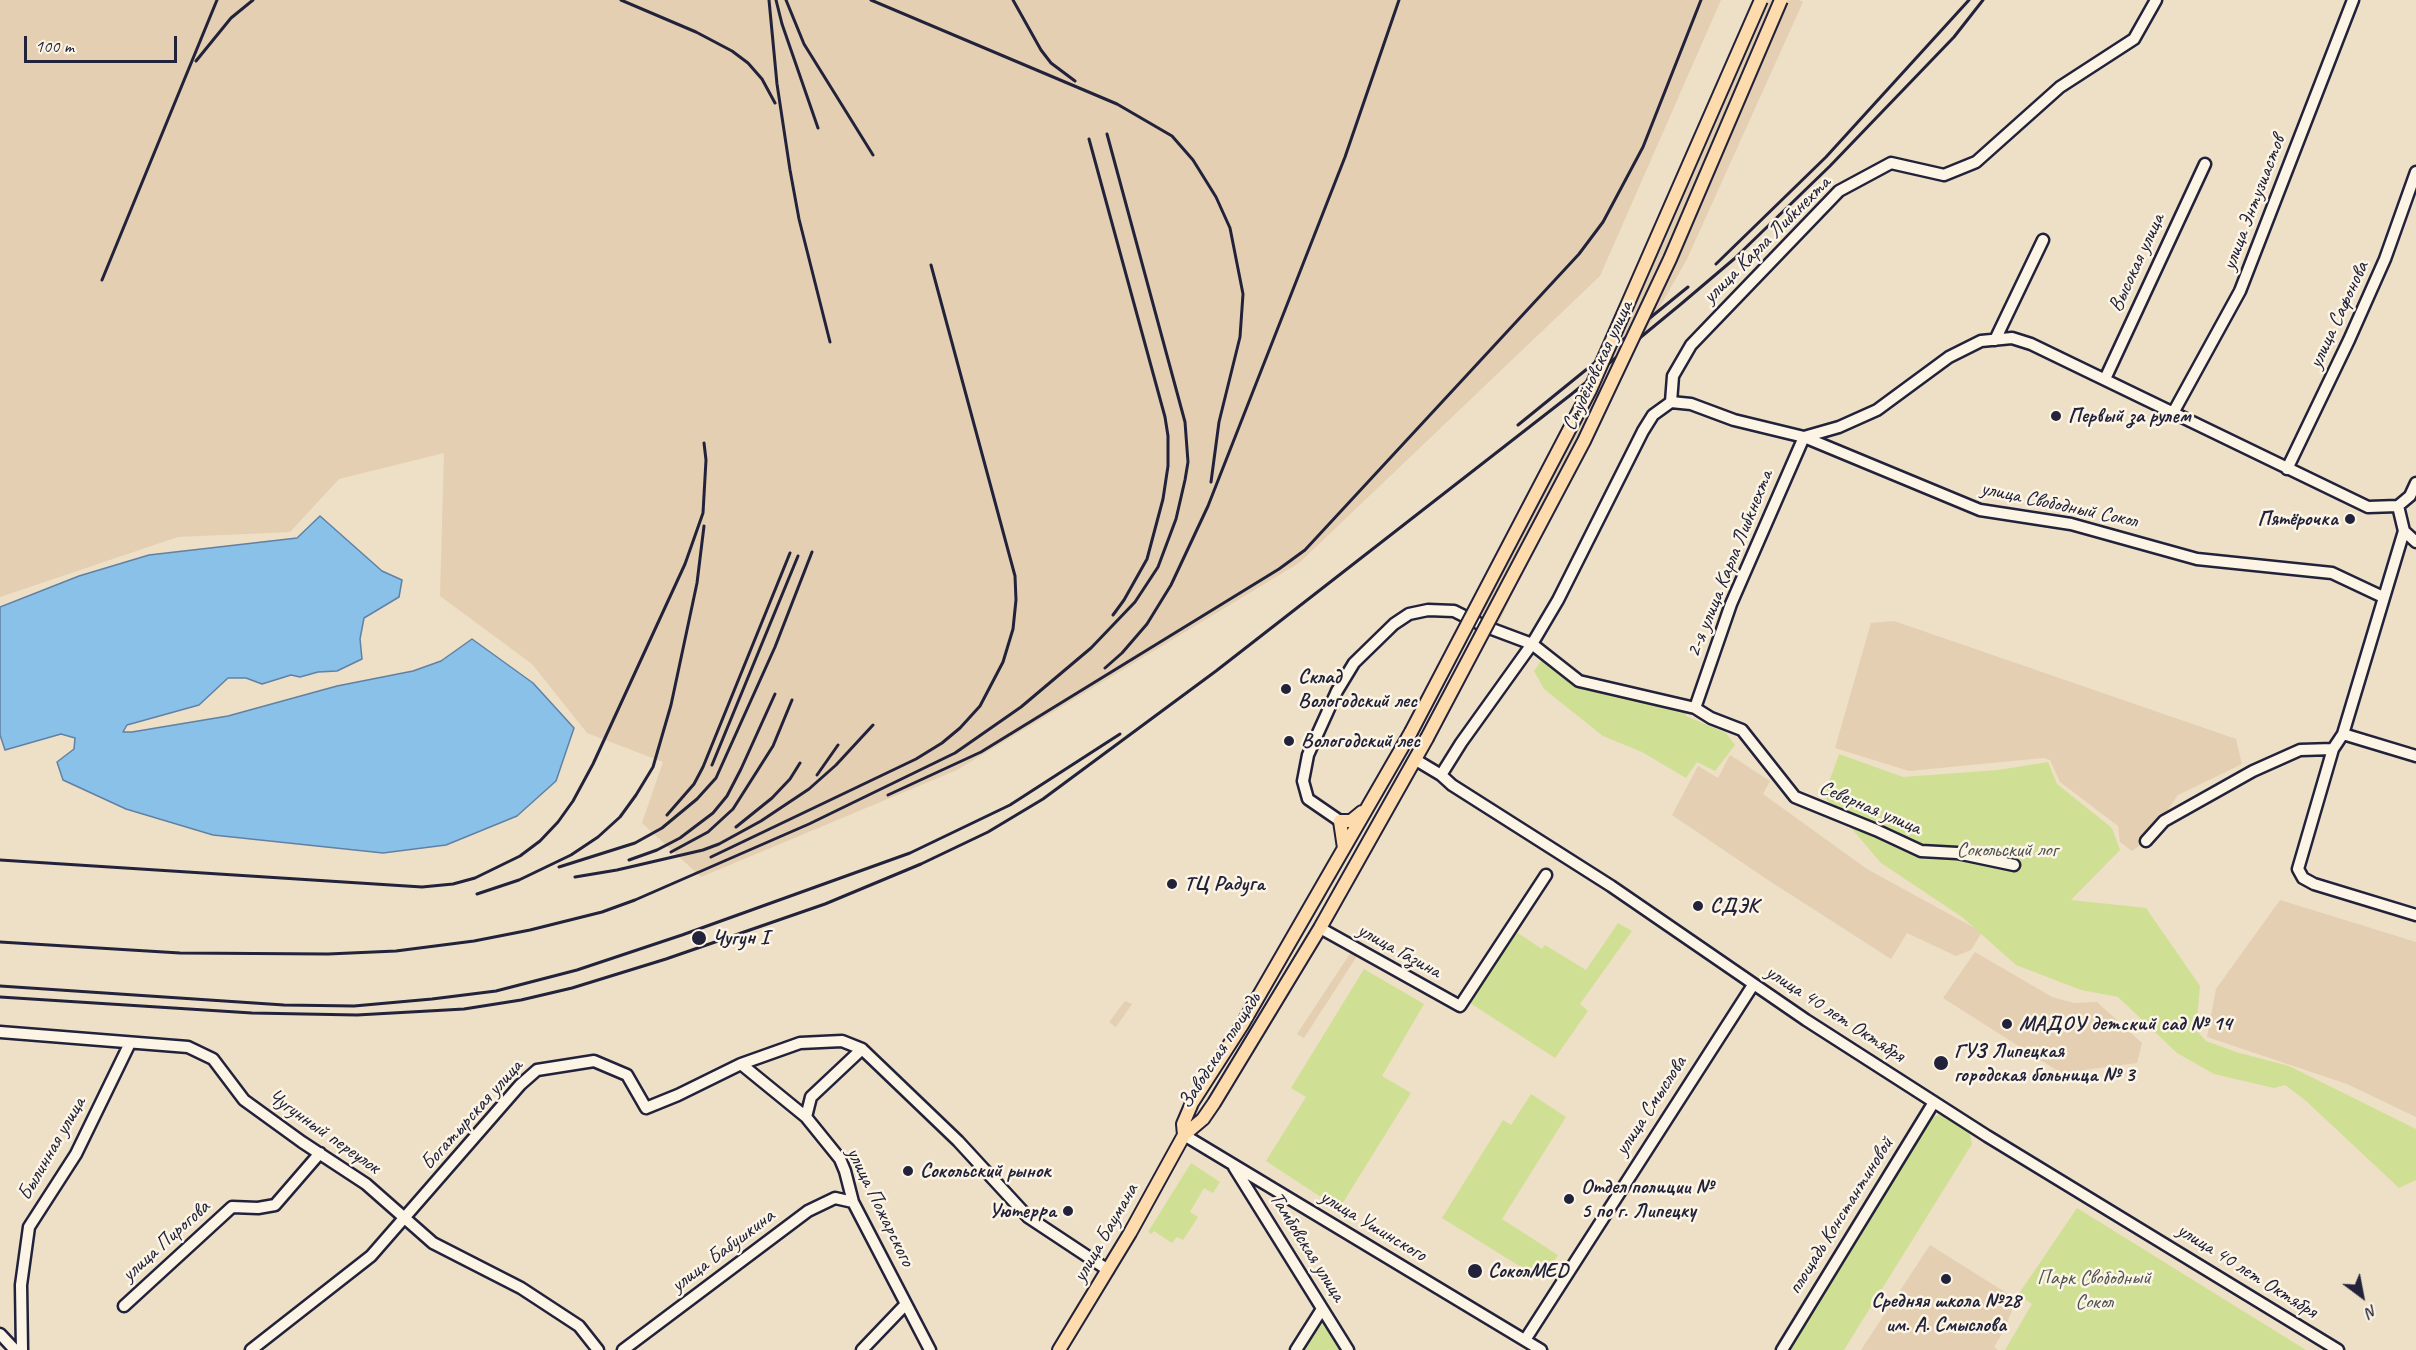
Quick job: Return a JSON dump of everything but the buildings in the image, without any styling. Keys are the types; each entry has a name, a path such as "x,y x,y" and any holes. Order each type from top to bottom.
{"main road":[{"name":"Студёновская улица","path":"1411,732 1590,390 1761,0"},
{"name":"Студёновская улица","path":"1427,738 1584,441 1670,259 1781,0"},
{"name":"Заводская площадь","path":"1184,1135 1183,1124 1192,1103 1242,1025 1411,732"},
{"name":"Заводская площадь","path":"1184,1135 1203,1119 1214,1102 1320,928 1427,738"},
{"path":"1344,848 1340,821 1350,821 1360,815 1374,798"},
{"name":"улица Баумана","path":"1059,1350 1108,1270 1184,1135"}],"street":[{"name":"улица Карла Либкнехта","path":"1671,402 1673,376 1691,345 1839,191 1891,163 1944,175 1976,162 2060,87 2134,39 2156,0"},
{"name":"улица Энтузиастов","path":"2173,412 2240,291 2353,0"},
{"name":"Высокая улица","path":"2105,379 2205,164"},
{"name":"улица Сафонова","path":"2287,469 2385,259 2416,172"},
{"path":"1995,340 2043,240"},
{"path":"1804,437 1839,428 1877,410 1949,357 1981,341 2012,338 2031,344 2105,379 2368,507 2398,506 2410,496 2416,483"},
{"name":"улица Свободный Сокол","path":"1671,402 1691,404 1734,420 1804,437 1980,510 2072,524 2197,559 2332,573 2383,597"},
{"path":"1441,775 1479,717 1532,644 1568,583 1643,430 1653,415 1671,402"},
{"name":"2-я улица Карла Либкнехта","path":"1695,708 1731,604 1804,437"},
{"path":"2398,506 2404,531 2343,734 2333,749 2298,869 2303,878 2314,884 2416,915"},
{"path":"2404,531 2416,542"},
{"path":"1340,821 1308,799 1303,781 1308,756 1337,691 1354,663 1370,645 1409,614 1428,610 1454,611 1496,631 1532,644 1579,681 1695,708"},
{"name":"Северная улица","path":"1695,708 1712,718 1742,730 1795,797 1876,830 1920,851 1957,853 2014,865"},
{"path":"2343,734 2416,756"},
{"path":"2146,841 2164,821 2253,771 2300,750 2333,749"},
{"name":"улица 40 лет Октября","path":"1416,760 1611,886 1754,985 1934,1102 2338,1350"},
{"name":"улица Газина","path":"1320,928 1460,1006 1546,875"},
{"name":"улица Смыслова","path":"1525,1340 1754,985"},
{"name":"Чугунный переулок","path":"0,1032 86,1037 188,1047 213,1059 244,1100 366,1184 433,1243 521,1288 579,1326 598,1350"},
{"path":"741,1064 800,1042 842,1041 861,1049 958,1141 1028,1217 1108,1270"},
{"name":"Былинная улица","path":"22,1350 21,1285 29,1227 76,1154 130,1043"},
{"path":"741,1064 806,1117 811,1097 861,1049"},
{"name":"Богатырская улица","path":"251,1350 371,1256 520,1085 537,1070 594,1061 627,1075 646,1108 741,1064"},
{"name":"площадь Константиновой","path":"1782,1350 1934,1102"},
{"name":"улица Пожарского","path":"806,1117 840,1159 853,1202 930,1350"},
{"name":"улица Ушинского","path":"1184,1135 1541,1350"},
{"name":"улица Пирогова","path":"124,1306 232,1207 258,1208 275,1205 320,1153"},
{"name":"Тамбовская улица","path":"1232,1164 1348,1350"},
{"name":"улица Бабушкина","path":"623,1350 808,1211 835,1198 853,1202"},
{"path":"862,1350 906,1304"},
{"path":"1296,1350 1322,1309"},
{"path":"0,1334 15,1350"}],"shaded area":[{"path":"0,0 1721,0 1600,276 1299,563 957,770 701,877 642,823 663,762 587,733 532,664 440,596 444,453 339,479 290,532 178,537 0,597"},
{"path":"1761,0 1799,0 1803,2 1687,259 1584,441 1495,631 1474,612 1590,390"},
{"path":"1894,621 2236,739 2242,764 2178,795 2146,841 2132,851 2120,842 2118,826 2060,782 2050,760 2043,758 1909,771 1835,748 1871,623"},
{"path":"1730,755 1770,781 1763,794 1867,869 1982,932 1971,950 1956,956 1907,933 1891,959 1672,815 1698,766 1718,778"},
{"path":"2280,900 2416,942 2416,1117 2347,1084 2207,1037 2216,989"},
{"path":"1351,952 1357,956 1304,1038 1297,1034"},
{"path":"1975,952 2052,997 2074,1003 2097,1002 2142,1043 2137,1063 2061,1073 1943,998"},
{"path":"1125,1001 1132,1004 1116,1027 1109,1022"},
{"name":"Средняя школа №28 им. А. Смыслова","path":"1930,1245 2016,1299 2005,1329 1994,1347 1998,1350 1861,1350"}],"green space":[{"path":"1541,661 1548,663 1578,684 1686,709 1686,716 1726,733 1735,745 1715,771 1697,762 1686,778 1642,752 1603,736 1544,689 1534,671"},
{"name":"Сокольский лог","path":"1839,754 1903,777 1998,770 2048,762 2057,784 2112,828 2120,850 2071,900 2146,908 2200,986 2196,1030 2206,1041 2236,1052 2289,1066 2416,1129 2416,1180 2399,1188 2305,1100 2285,1085 2274,1088 2214,1074 2177,1053 2118,997 2081,990 2016,965 1962,917 1881,863 1824,796"},
{"path":"1618,923 1632,931 1580,1004 1588,1011 1555,1058 1470,1003 1515,931 1542,949 1545,945 1586,970"},
{"path":"1364,969 1424,1004 1382,1076 1411,1093 1339,1209 1266,1161 1306,1097 1291,1088"},
{"path":"1531,1094 1566,1117 1502,1219 1558,1255 1542,1280 1442,1218 1503,1120 1511,1125"},
{"path":"1940,1114 1970,1134 1972,1144 1844,1350 1788,1350 1930,1119"},
{"path":"1191,1163 1220,1182 1213,1193 1204,1188 1190,1212 1198,1217 1183,1240 1177,1237 1172,1243 1154,1231 1151,1234 1148,1232"},
{"name":"Парк Свободный Сокол","path":"2077,1208 2306,1350 2005,1350 2032,1304 2018,1295"},
{"path":"1323,1319 1341,1350 1303,1350"}],"water":[{"path":"320,516 382,571 402,580 399,597 364,618 360,639 362,659 337,671 318,672 300,677 291,675 262,684 246,678 228,678 199,705 127,725 123,732 228,716 337,686 413,671 441,661 472,639 533,683 574,728 556,781 517,816 446,845 383,853 213,835 126,809 63,780 57,762 74,749 75,738 61,734 5,750 0,735 0,607 79,576 149,555 297,538"}],"railway":[{"path":"102,280 217,0"},
{"path":"196,61 231,18 253,0"},
{"path":"621,0 696,32 732,51 748,63 762,79 775,103"},
{"path":"769,0 777,84 790,170 799,219 830,342"},
{"path":"776,0 818,128"},
{"path":"786,0 804,44 873,155"},
{"path":"871,0 1117,104 1172,136 1193,160 1216,197 1230,228 1243,294 1240,337 1219,422 1211,482"},
{"path":"1013,0 1041,50 1051,63 1075,81"},
{"path":"1105,668 1122,653 1147,624 1171,585 1208,506 1345,157 1399,0"},
{"path":"888,795 981,752 1279,569 1305,550 1579,254 1603,222 1643,147 1701,0"},
{"path":"1716,264 1826,157 1969,0"},
{"path":"0,997 252,1013 357,1015 464,1009 521,1000 572,988 666,959 825,904 921,864 988,832 1043,799 1216,671 1573,393 1681,304 1734,259 1830,166 1954,37 1983,0"},
{"path":"0,942 180,953 328,954 396,951 474,941 530,930 602,912 635,900 809,824 955,753 1021,707 1091,648 1135,602 1158,567 1176,519 1188,462 1185,422 1107,134"},
{"path":"1089,139 1165,417 1168,436 1168,466 1163,499 1147,559 1113,615"},
{"path":"711,857 916,759 942,743 960,728 980,706 1003,662 1013,629 1016,600 1015,576 931,265"},
{"path":"1518,425 1688,287"},
{"path":"0,860 422,887 453,884 475,878 520,856 540,841 573,801 593,764 685,564 703,513 706,460 704,443"},
{"path":"477,894 519,880 571,855 598,837 620,817 636,795 653,767 671,705 697,583 704,526"},
{"path":"559,867 635,843 662,828 697,799 716,778 775,647 812,552"},
{"path":"667,815 694,784 703,767 790,553"},
{"path":"712,765 798,556"},
{"path":"629,860 657,850 680,838 713,813 727,796 775,694"},
{"path":"671,852 708,832 733,809 773,746 792,700"},
{"path":"575,877 617,870 703,850 719,844 761,821 809,789 836,765 873,725"},
{"path":"0,986 284,1005 354,1006 496,991 577,970 910,853 1010,805 1120,734"},
{"path":"817,775 838,745"},
{"path":"736,827 772,798 790,779 800,763"}],"place":[{"name":"Первый за рулем","path":"2056,416"},
{"name":"Пятёрочка","path":"2350,519"},
{"name":"Склад Вологодский лес","path":"1286,689"},
{"name":"Вологодский лес","path":"1289,741"},
{"name":"ТЦ Радуга","path":"1172,884"},
{"name":"СДЭК","path":"1698,906"},
{"name":"Чугун I","path":"699,938"},
{"name":"МАДОУ детский сад № 14","path":"2007,1024"},
{"name":"ГУЗ Липецкая городская больница № 3","path":"1941,1063"},
{"name":"Сокольский рынок","path":"908,1171"},
{"name":"Отдел полиции № 5 по г. Липецку","path":"1569,1199"},
{"name":"Уютерра","path":"1068,1211"},
{"name":"СоколMED","path":"1475,1271"},
{"name":"Средняя школа №28 им. А. Смыслова","path":"1946,1279"}]}
